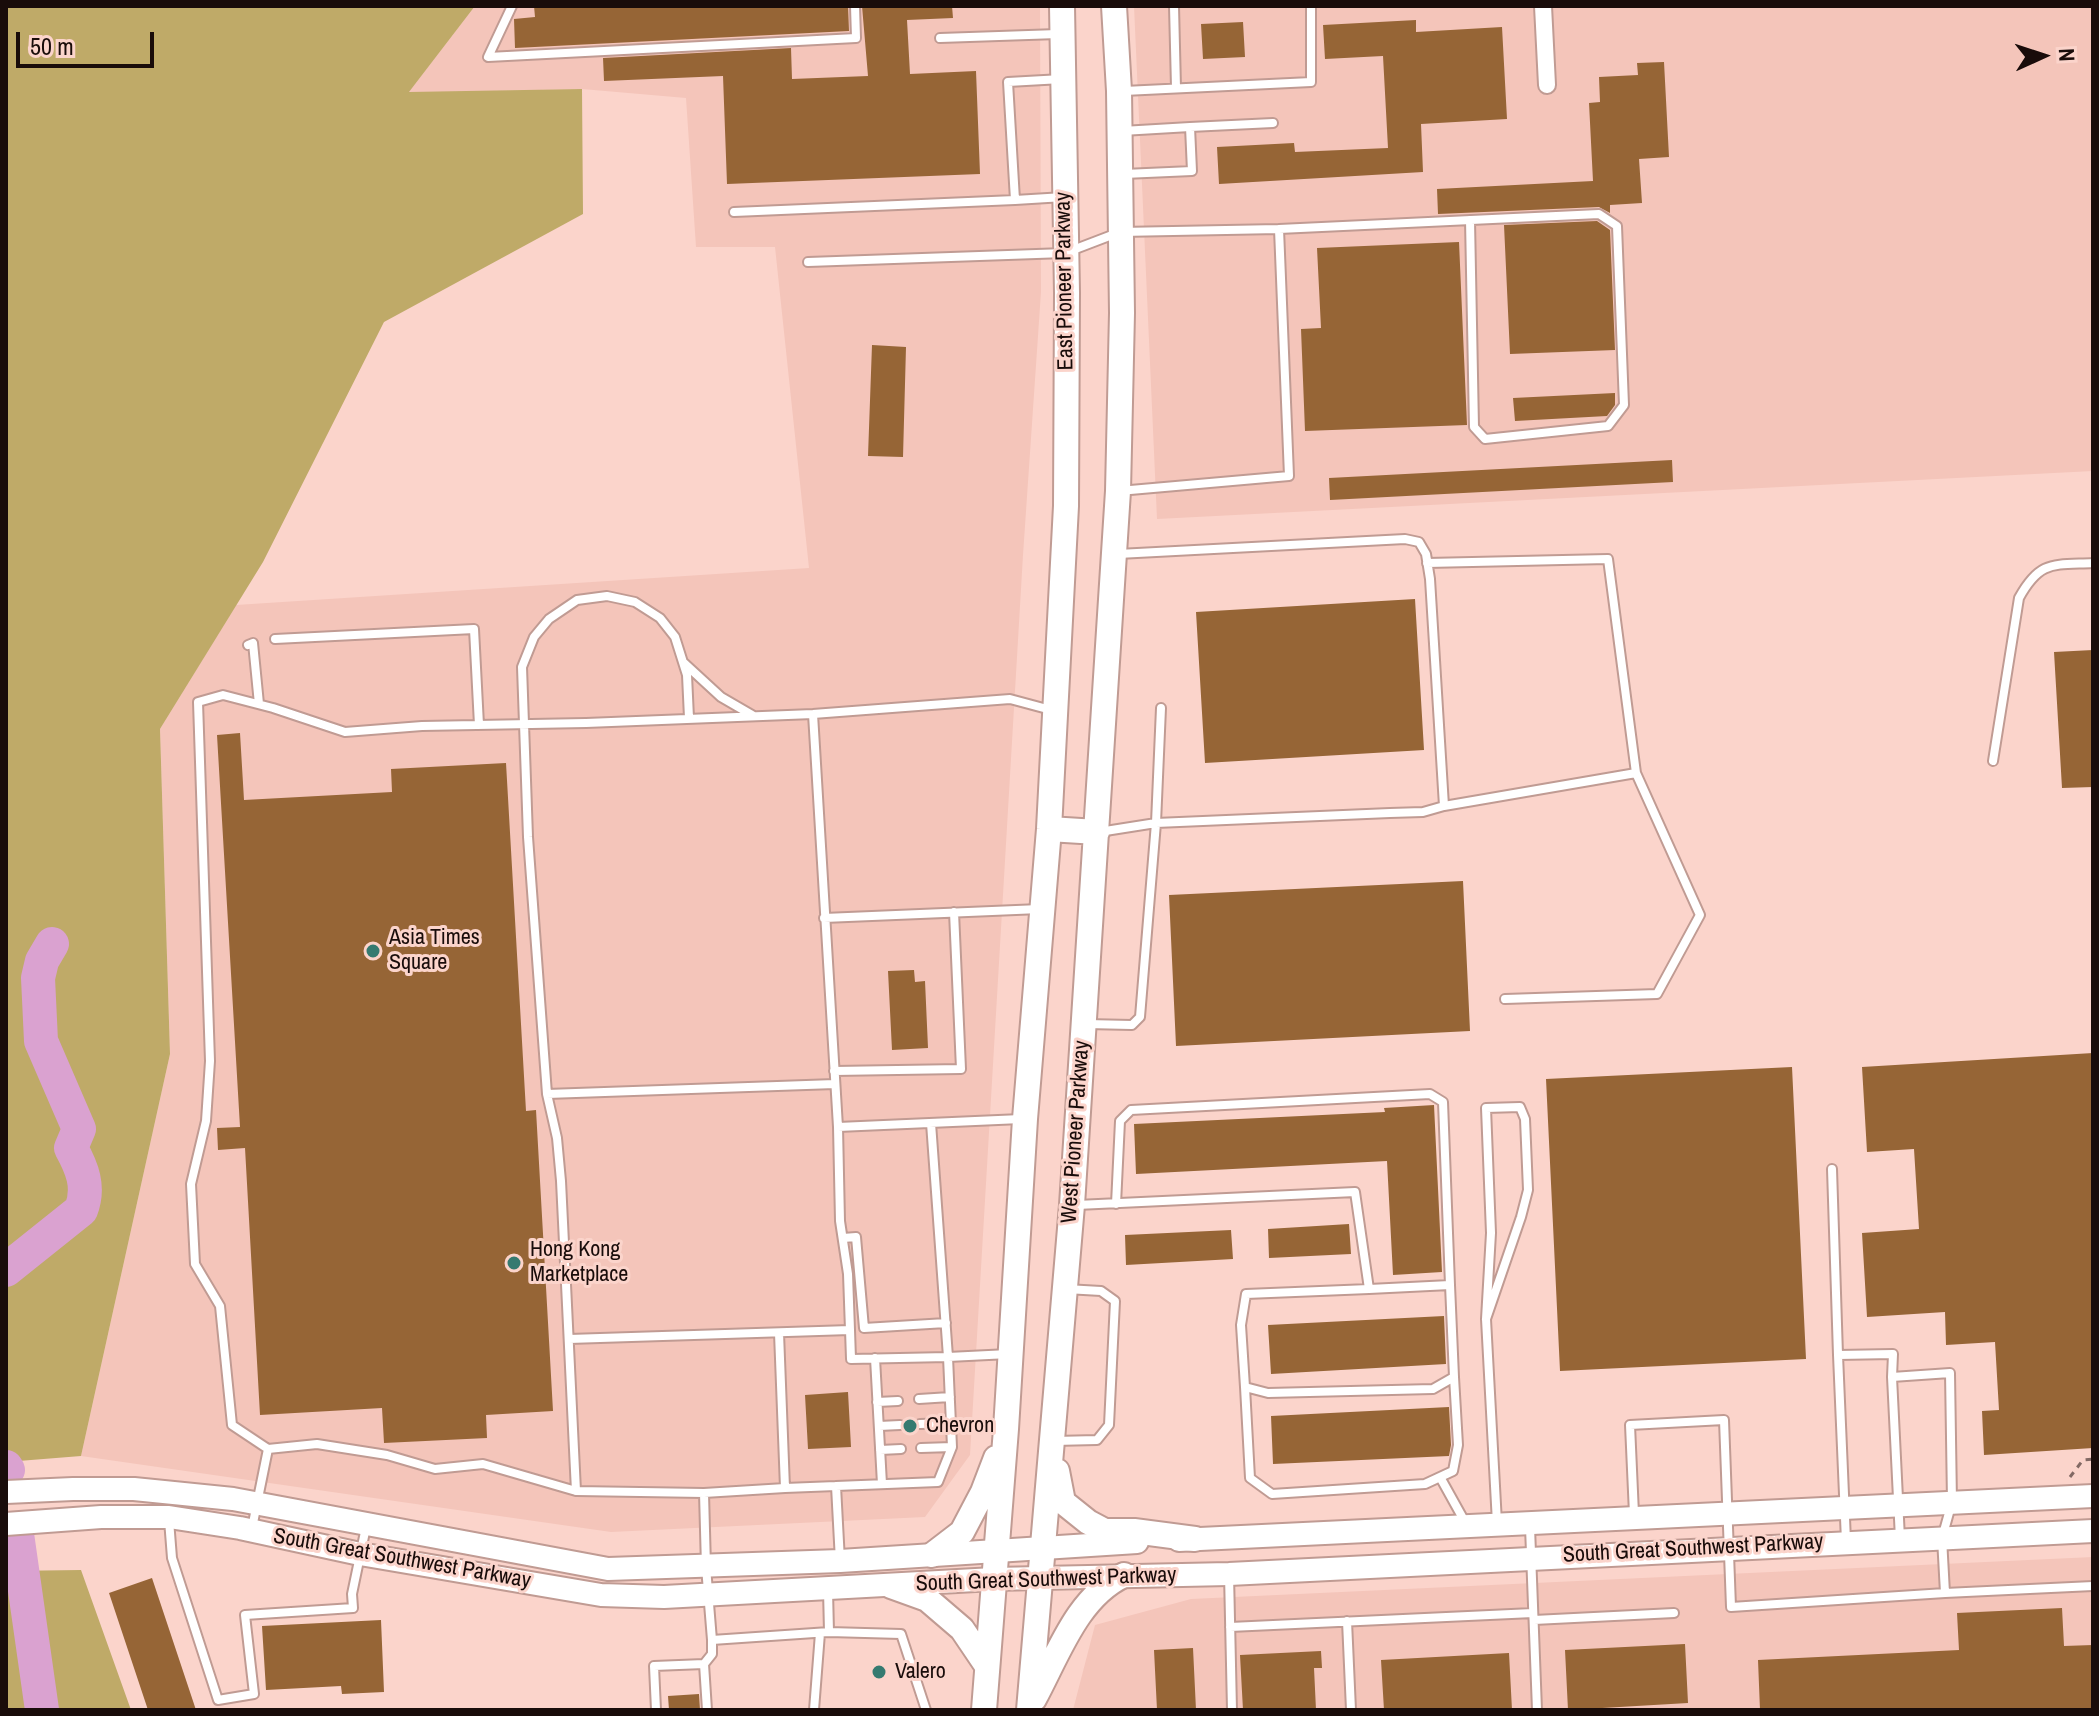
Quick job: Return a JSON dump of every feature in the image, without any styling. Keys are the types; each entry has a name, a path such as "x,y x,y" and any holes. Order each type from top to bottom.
{"main road":[{"name":"East Pioneer Parkway","path":"1056,711 1066,506 1062,6"},
{"path":"1113,554 1118,491 1122,313 1119,91 1114,6"},
{"name":"West Pioneer Parkway","path":"1029,1709 1072,1205 1113,554"},
{"path":"984,1710 1056,711"},
{"path":"1049,829 1097,832"},
{"path":"932,1555 962,1532 983,1492 1006,1429"},
{"path":"1051,1441 1063,1502 1088,1522 1105,1531 1134,1531 1195,1539"},
{"name":"South Great Southwest Parkway","path":"6,1492 134,1489 257,1503 608,1569 840,1561 1497,1523 2093,1496"},
{"name":"South Great Southwest Parkway","path":"6,1524 101,1517 169,1517 360,1554 601,1595 664,1597 994,1579 1229,1574 2093,1531"},
{"path":"1029,1709 1085,1604 1108,1583 1124,1575"},
{"path":"891,1586 927,1599 962,1629 987,1666"}],"street":[{"path":"1543,6 1547,85"}],"lane":[{"path":"512,6 488,57 856,38 855,6"},
{"path":"1174,6 1176,88"},
{"path":"1119,91 1311,82 1311,6"},
{"path":"940,38 1063,34"},
{"path":"1015,200 1008,82 1063,79"},
{"path":"1119,131 1273,123"},
{"path":"1119,174 1192,171 1190,127"},
{"path":"734,212 1064,197"},
{"path":"808,262 1065,253 1120,232 1279,229 1470,220 1599,214 1617,226 1624,405 1608,426 1485,439 1474,427 1470,220"},
{"path":"1118,491 1289,476 1279,229"},
{"path":"1113,554 1405,539 1419,542 1427,563 1444,806"},
{"path":"1427,563 1608,559 1636,773 1700,915 1657,994 1505,999"},
{"path":"1993,761 2019,598 2030,577 2049,566 2093,563"},
{"path":"576,1491 559,1153 547,1094 530,871 522,667 534,637 549,619 577,600 607,596 635,602 660,618 675,637 687,675 689,718"},
{"path":"275,639 474,629 479,725"},
{"path":"248,645 253,643 259,704"},
{"path":"683,662 721,697 753,715"},
{"path":"931,1123 952,1447 938,1482 704,1493 576,1491 483,1464 435,1469 387,1455 317,1444 268,1449 232,1425 220,1306 195,1264 191,1184 206,1121 210,1061 198,702 223,695 345,732 813,714 1010,699 1056,711"},
{"path":"1084,1024 1132,1025 1140,1017 1156,823 1161,708"},
{"path":"813,714 851,1359 1010,1354"},
{"path":"1097,832 1156,823 1423,812 1636,773"},
{"path":"824,918 1040,909"},
{"path":"834,1071 961,1069 954,912"},
{"path":"547,1094 835,1084"},
{"path":"1116,1204 1120,1121 1131,1110 1430,1094 1443,1102 1458,1445 1453,1471 1425,1484 1272,1494 1250,1478 1241,1325 1246,1294 1450,1285"},
{"path":"1486,1319 1528,1190 1525,1119 1520,1107 1486,1108 1491,1233 1486,1319 1497,1523"},
{"path":"838,1127 1025,1119"},
{"path":"1832,1169 1846,1542"},
{"path":"1072,1205 1355,1192 1369,1289"},
{"path":"843,1238 856,1237 864,1328 946,1323"},
{"path":"1051,1441 1097,1440 1109,1425 1115,1301 1101,1291 1065,1289"},
{"path":"569,1339 850,1330"},
{"path":"779,1333 785,1488"},
{"path":"1838,1355 1893,1354 1900,1539"},
{"path":"875,1358 882,1484"},
{"path":"1892,1377 1950,1373 1952,1502 1942,1538 1945,1593"},
{"path":"1245,1387 1268,1393 1433,1389 1454,1377"},
{"path":"919,1399 950,1397"},
{"path":"877,1402 898,1401"},
{"path":"1634,1517 1630,1425 1724,1420 1731,1607 2093,1586"},
{"path":"920,1424 951,1423"},
{"path":"879,1426 900,1425"},
{"path":"921,1448 952,1447"},
{"path":"251,1532 268,1449"},
{"path":"880,1450 901,1449"},
{"path":"1440,1477 1467,1525"},
{"path":"836,1486 840,1561"},
{"path":"704,1493 707,1595 712,1640 712,1654 704,1664 707,1710"},
{"path":"169,1517 172,1558 218,1700 254,1694 245,1615 353,1608 352,1594 367,1522"},
{"path":"1530,1522 1537,1710"},
{"path":"1229,1574 1232,1710"},
{"path":"814,1710 828,1589"},
{"path":"1230,1627 1674,1613"},
{"path":"1347,1621 1351,1710"},
{"path":"712,1640 824,1632 901,1634 926,1710"},
{"path":"656,1710 654,1666 704,1664"}],"path":[{"path":"2059,1479 2070,1477 2083,1460 2093,1459"}],"shaded area":[{"path":"6,6 475,6 409,92 582,89 583,214 384,322 263,562 160,729 170,1054 81,1456 6,1462"},
{"path":"475,6 1040,6 1041,292 970,1455 925,1517 611,1532 81,1456 170,1054 160,729 236,605 809,568 775,247 696,247 686,98 582,89 408,93"},
{"path":"1134,6 2093,6 2093,471 1157,519"},
{"path":"2093,1557 2093,1710 1073,1710 1095,1625 1191,1599"},
{"path":"81,1570 131,1710 6,1710 6,1571"}],"building":[{"path":"534,6 848,6 849,31 515,48 514,19 535,17"},
{"path":"862,6 952,6 953,18 907,20 910,74 976,71 980,174 727,184 723,76 604,81 603,58 791,48 792,79 868,76"},
{"path":"1416,20 1416,32 1502,27 1507,119 1421,124 1423,172 1219,184 1217,147 1294,143 1295,152 1388,148 1383,56 1325,59 1323,25"},
{"path":"1243,22 1245,57 1203,59 1201,24"},
{"path":"1664,62 1669,157 1639,159 1642,203 1610,205 1610,213 1599,207 1438,214 1437,189 1593,181 1589,103 1600,102 1599,77 1638,75 1637,63"},
{"path":"1597,221 1610,230 1615,350 1510,354 1504,225"},
{"path":"1459,242 1467,425 1305,431 1301,329 1321,328 1317,248"},
{"path":"872,345 906,347 903,457 868,456"},
{"path":"1615,393 1615,405 1607,416 1515,421 1513,398"},
{"path":"1672,460 1673,482 1330,500 1329,478"},
{"path":"1415,599 1424,750 1205,763 1196,612"},
{"path":"2093,650 2093,787 2062,788 2054,652"},
{"path":"240,733 244,800 392,792 391,769 506,763 526,1111 536,1110 553,1411 486,1415 487,1438 384,1443 382,1408 260,1415 245,1148 218,1150 217,1128 240,1127 217,735"},
{"path":"1463,881 1470,1031 1176,1046 1169,895"},
{"path":"914,970 915,982 925,981 928,1048 892,1050 888,971"},
{"path":"2093,1053 2093,1448 1984,1455 1982,1411 1999,1410 1995,1342 1946,1345 1945,1312 1867,1317 1862,1233 1919,1229 1914,1149 1867,1152 1862,1067"},
{"path":"1792,1067 1806,1359 1560,1371 1546,1079"},
{"path":"1434,1105 1442,1272 1393,1275 1387,1161 1136,1174 1134,1124 1385,1112 1384,1108"},
{"path":"1349,1224 1351,1254 1269,1258 1268,1229"},
{"path":"1231,1230 1233,1259 1126,1265 1125,1235"},
{"path":"1444,1316 1446,1364 1271,1374 1268,1325"},
{"path":"848,1392 851,1447 808,1449 805,1395"},
{"path":"1449,1407 1449,1456 1273,1464 1271,1416"},
{"path":"152,1578 196,1710 148,1710 109,1593"},
{"path":"2062,1608 2064,1646 2093,1645 2093,1710 1760,1710 1758,1660 1959,1650 1957,1613"},
{"path":"381,1620 384,1692 342,1694 341,1686 266,1690 262,1626"},
{"path":"1685,1644 1688,1703 1568,1710 1565,1650"},
{"path":"1193,1648 1196,1710 1157,1710 1154,1650"},
{"path":"1321,1651 1322,1668 1314,1668 1316,1710 1243,1710 1240,1655"},
{"path":"1509,1653 1512,1710 1384,1710 1381,1660"},
{"path":"699,1694 700,1710 669,1710 668,1696"}],"waterway":[{"path":"6,1270 81,1210 84,1202 85,1186 71,1148 79,1129 41,1041 38,978 42,961 52,944"},
{"path":"17,1534 42,1710"}],"place":[{"name":"Asia Times Square","path":"373,951"},
{"name":"Hong Kong Marketplace","path":"514,1263"},
{"name":"Chevron","path":"910,1426"},
{"name":"Valero","path":"879,1672"}]}
